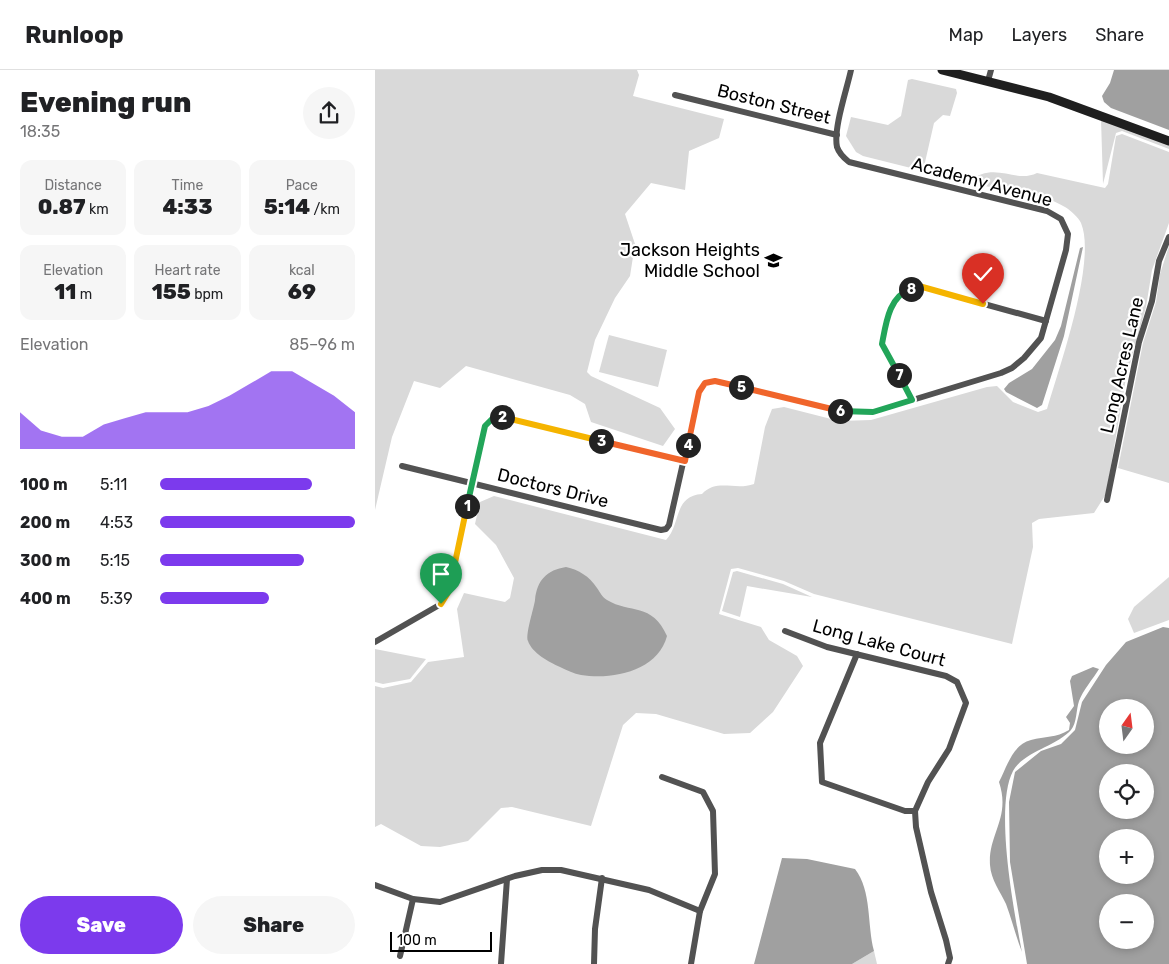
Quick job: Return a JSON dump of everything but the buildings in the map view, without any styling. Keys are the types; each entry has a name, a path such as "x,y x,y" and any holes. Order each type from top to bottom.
{"main road":[{"path":"942,70 1049,97 1169,141"}],"street":[{"path":"837,135 851,70"},
{"path":"989,81 991,70"},
{"name":"Boston Street","path":"675,95 837,135"},
{"name":"Academy Avenue","path":"685,461 699,392 705,383 715,381 847,413 873,412 1001,373 1012,368 1024,358 1041,338 1066,250 1068,234 1061,219 1047,211 857,165 842,156 837,147 837,135"},
{"name":"Long Acres Lane","path":"1107,500 1144,322 1152,301 1159,261 1169,237"},
{"path":"912,400 882,344 887,320 896,298 904,291 919,286 1046,321"},
{"path":"402,466 472,484 485,426 492,419 503,417 685,461"},
{"name":"Doctors Drive","path":"375,642 445,600 449,591 472,484 661,530 667,529 669,525 685,461"},
{"name":"Long Lake Court","path":"785,631 827,647 946,676 957,682 966,703 949,749 928,782 915,811"},
{"path":"857,654 819,743 822,782 905,811 915,811 916,827 931,892 950,958 948,964"},
{"path":"662,777 703,792 713,811 715,874 701,912 691,964"},
{"path":"375,885 413,899 440,902 542,870 561,870 649,890 701,912"},
{"path":"595,964 595,929 601,878"},
{"path":"501,964 507,880"},
{"path":"400,956 413,899"}],"shaded area":[{"path":"375,70 637,70 639,75 633,96 724,119 719,138 689,151 685,190 651,183 625,214 635,244 630,276 615,298 595,340 587,372 591,376 660,408 675,429 663,446 591,422 585,404 570,395 466,366 440,388 414,381 392,437 375,510"},
{"path":"1114,70 1169,70 1169,130 1111,108 1104,102 1102,96 1110,83"},
{"path":"912,79 956,89 957,93 950,116 943,115 934,123 923,171 863,156 856,152 846,136 851,117 888,125 901,116 908,80"},
{"path":"1101,119 1169,145 1169,149 1122,131 1116,133 1103,184"},
{"path":"1122,134 1169,152 1169,223 1152,270 1146,307 1126,378 1106,494 1094,513 1039,519 1032,523 1033,547 1012,644 814,594 784,581 738,568 731,569 719,614 761,627 769,640 797,656 803,666 773,712 750,733 724,734 656,714 636,713 623,725 591,826 512,807 501,808 468,841 440,847 421,846 381,824 375,827 375,686 383,688 411,682 428,662 464,657 457,609 464,593 505,602 510,598 514,578 496,545 475,524 480,502 494,496 666,540 671,534 682,505 686,500 714,487 754,484 765,427 772,409 784,407 839,421 871,420 987,387 997,386 1013,402 1038,412 1047,409 1075,315 1080,288 1085,240 1081,223 1069,210 1055,202 1031,194 969,182 987,173 996,172 1029,176 1037,173 1105,188 1108,184 1116,136"},
{"path":"1169,246 1169,483 1118,468 1143,343 1156,302 1160,274"},
{"path":"1083,247 1064,336 1042,405 1037,408 1006,392 1004,389 1009,383 1032,369 1055,340 1061,326 1080,248"},
{"path":"609,335 667,350 658,387 599,372"},
{"path":"566,567 587,577 607,600 624,607 640,610 655,618 667,636 662,648 654,658 644,665 620,674 594,676 568,671 546,660 533,649 527,638 538,587 548,573"},
{"path":"737,571 783,584 812,597 747,586 740,617 722,611 733,572"},
{"path":"1169,577 1169,620 1134,633 1128,619 1134,607"},
{"path":"1163,627 1169,628 1169,964 1027,964 1010,862 1009,802 1015,772 1041,751 1061,744 1075,730 1082,702 1106,665 1126,642"},
{"path":"375,649 426,659 410,679 383,684 375,682"},
{"path":"1093,667 1099,669 1081,697 1071,730 1065,736 1018,764 1013,771 1008,787 1005,809 1007,860 1022,952 1006,904 994,881 990,865 992,844 1001,816 1002,795 999,782 1011,757 1024,743 1055,736 1069,730 1070,723 1066,717 1074,706 1070,681 1072,676"},
{"path":"782,858 807,859 855,869 867,898 874,951 852,964 754,964"},
{"path":"874,951 877,964 852,964"}],"place":[{"name":"Jackson Heights Middle School","path":"774,260"}],"route":[{"path":"441,604 449,591 485,426 492,419 503,417 685,461 699,392 705,383 715,381 847,413 873,412 912,400 882,344 887,320 896,298 904,291 919,286 983,304"}]}
